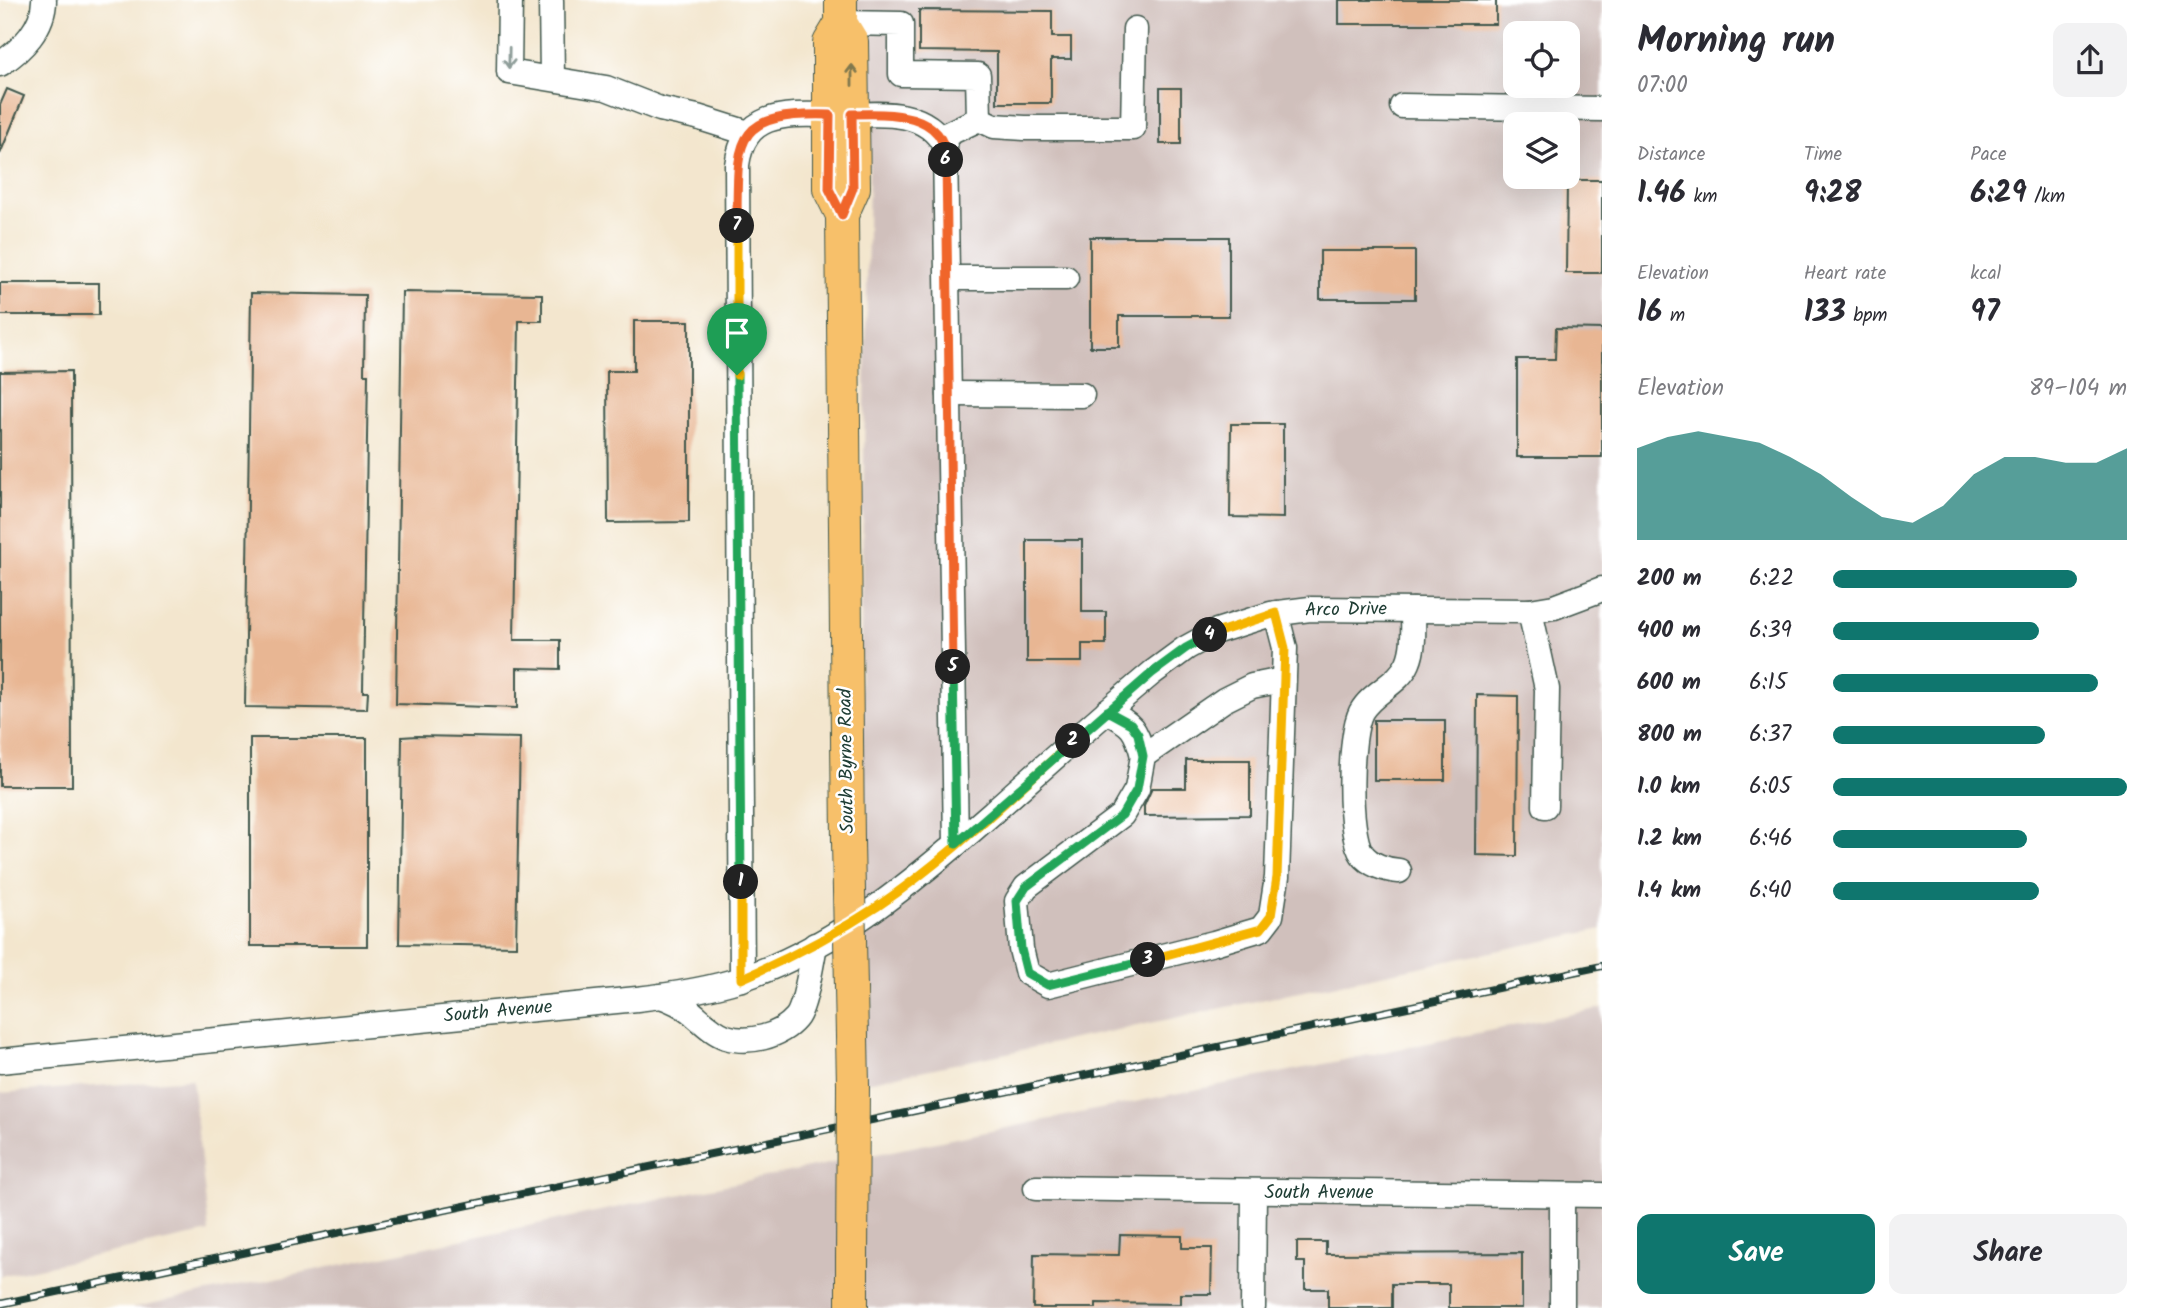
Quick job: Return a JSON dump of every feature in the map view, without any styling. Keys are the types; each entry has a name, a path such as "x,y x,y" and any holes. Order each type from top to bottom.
{"main road":[{"name":"South Byrne Road","path":"841,11 829,43 841,115 829,189 842,215 853,1085 852,1308"}],"street":[{"path":"0,64 29,40 44,8 44,0"},
{"path":"510,0 509,72 606,88 660,109 707,119 748,133"},
{"path":"551,0 552,78"},
{"path":"841,11 901,24 901,74 978,75 979,119"},
{"path":"979,119 1004,127 1133,128 1135,29"},
{"path":"1402,106 1602,109"},
{"path":"741,979 737,165 742,142 748,133 760,123 775,118 804,114 884,113 909,117 928,125 946,146 956,844"},
{"path":"941,137 979,119"},
{"path":"948,278 1066,278"},
{"path":"949,394 1082,395"},
{"name":"Arco Drive","path":"956,844 1152,673 1186,648 1217,631 1276,613 1310,609 1530,611 1554,607 1602,589"},
{"path":"1399,871 1376,865 1363,856 1356,844 1351,777 1355,726 1359,715 1371,698 1404,671 1410,660 1413,610"},
{"path":"1530,611 1547,689 1545,806"},
{"path":"1107,711 1131,724 1138,734 1143,756 1137,789 1122,815 1026,887 1017,901 1021,949 1027,973 1048,985 1226,940 1261,929 1271,916 1277,877 1285,648 1276,613"},
{"path":"1143,756 1224,701 1252,686 1283,681"},
{"name":"South Avenue","path":"0,1061 688,992 741,979 815,945 880,905 956,844"},
{"path":"661,996 679,1003 725,1037 747,1040 763,1038 796,1018 802,1006 815,945"},
{"name":"South Avenue","path":"1036,1188 1602,1195"},
{"path":"1253,1308 1254,1192"},
{"path":"1562,1195 1562,1308"}],"shaded area":[{"path":"851,0 1602,0 1602,929 853,1085 870,115"},
{"path":"1602,1008 1602,1308 131,1308 852,1159"},
{"path":"192,1079 209,1232 0,1276 0,1093"}],"building":[{"path":"1339,0 1496,0 1496,24 1339,24"},
{"path":"919,10 1052,11 1052,37 1071,37 1071,59 1051,59 1051,103 997,103 997,52 919,51"},
{"path":"1160,88 1181,88 1181,144 1160,144"},
{"path":"7,89 24,96 0,154 0,105"},
{"path":"1580,180 1602,180 1602,273 1566,273 1567,189 1580,189"},
{"path":"1090,237 1229,237 1229,316 1119,316 1119,347 1090,347"},
{"path":"1320,251 1415,251 1415,299 1320,299"},
{"path":"0,283 99,283 99,315 0,315"},
{"path":"402,292 542,294 542,321 519,321 514,640 560,640 560,669 517,668 517,708 396,704"},
{"path":"251,293 365,295 364,374 368,374 363,692 368,692 367,709 245,707"},
{"path":"634,321 689,321 689,522 608,523 607,371 634,371"},
{"path":"1556,328 1602,329 1602,457 1517,457 1517,359 1555,359"},
{"path":"71,371 72,786 0,786 0,372"},
{"path":"1231,424 1283,424 1283,518 1230,517"},
{"path":"1027,540 1082,540 1082,612 1106,612 1106,644 1082,644 1082,662 1027,662"},
{"path":"1477,695 1518,696 1517,856 1476,855"},
{"path":"1374,720 1445,720 1445,780 1374,780"},
{"path":"402,737 520,738 516,946 399,944"},
{"path":"250,738 367,738 367,946 250,946"},
{"path":"1186,760 1250,760 1250,815 1144,816 1144,806 1152,788 1186,788"},
{"path":"1120,1235 1182,1236 1182,1248 1212,1248 1211,1294 1181,1294 1181,1304 1096,1303 1096,1308 1033,1308 1034,1254 1119,1255"},
{"path":"1297,1242 1326,1242 1326,1254 1522,1253 1522,1308 1449,1308 1449,1284 1392,1284 1392,1308 1328,1308 1328,1289 1305,1289 1305,1262 1297,1262"}],"railway":[{"path":"0,1304 1602,966"}],"route":[{"path":"737,375 737,165 742,142 748,133 760,123 775,118 804,114 830,115 829,189 842,215 853,188 852,114 884,113 909,117 928,125 946,146 956,844 1125,695 1186,648 1217,631 1276,613 1285,648 1277,877 1271,916 1261,929 1048,985 1027,973 1021,949 1017,901 1026,887 1122,815 1137,789 1143,756 1138,734 1131,724 1107,711 956,844 935,862 880,905 793,957 741,979 737,375"}]}
